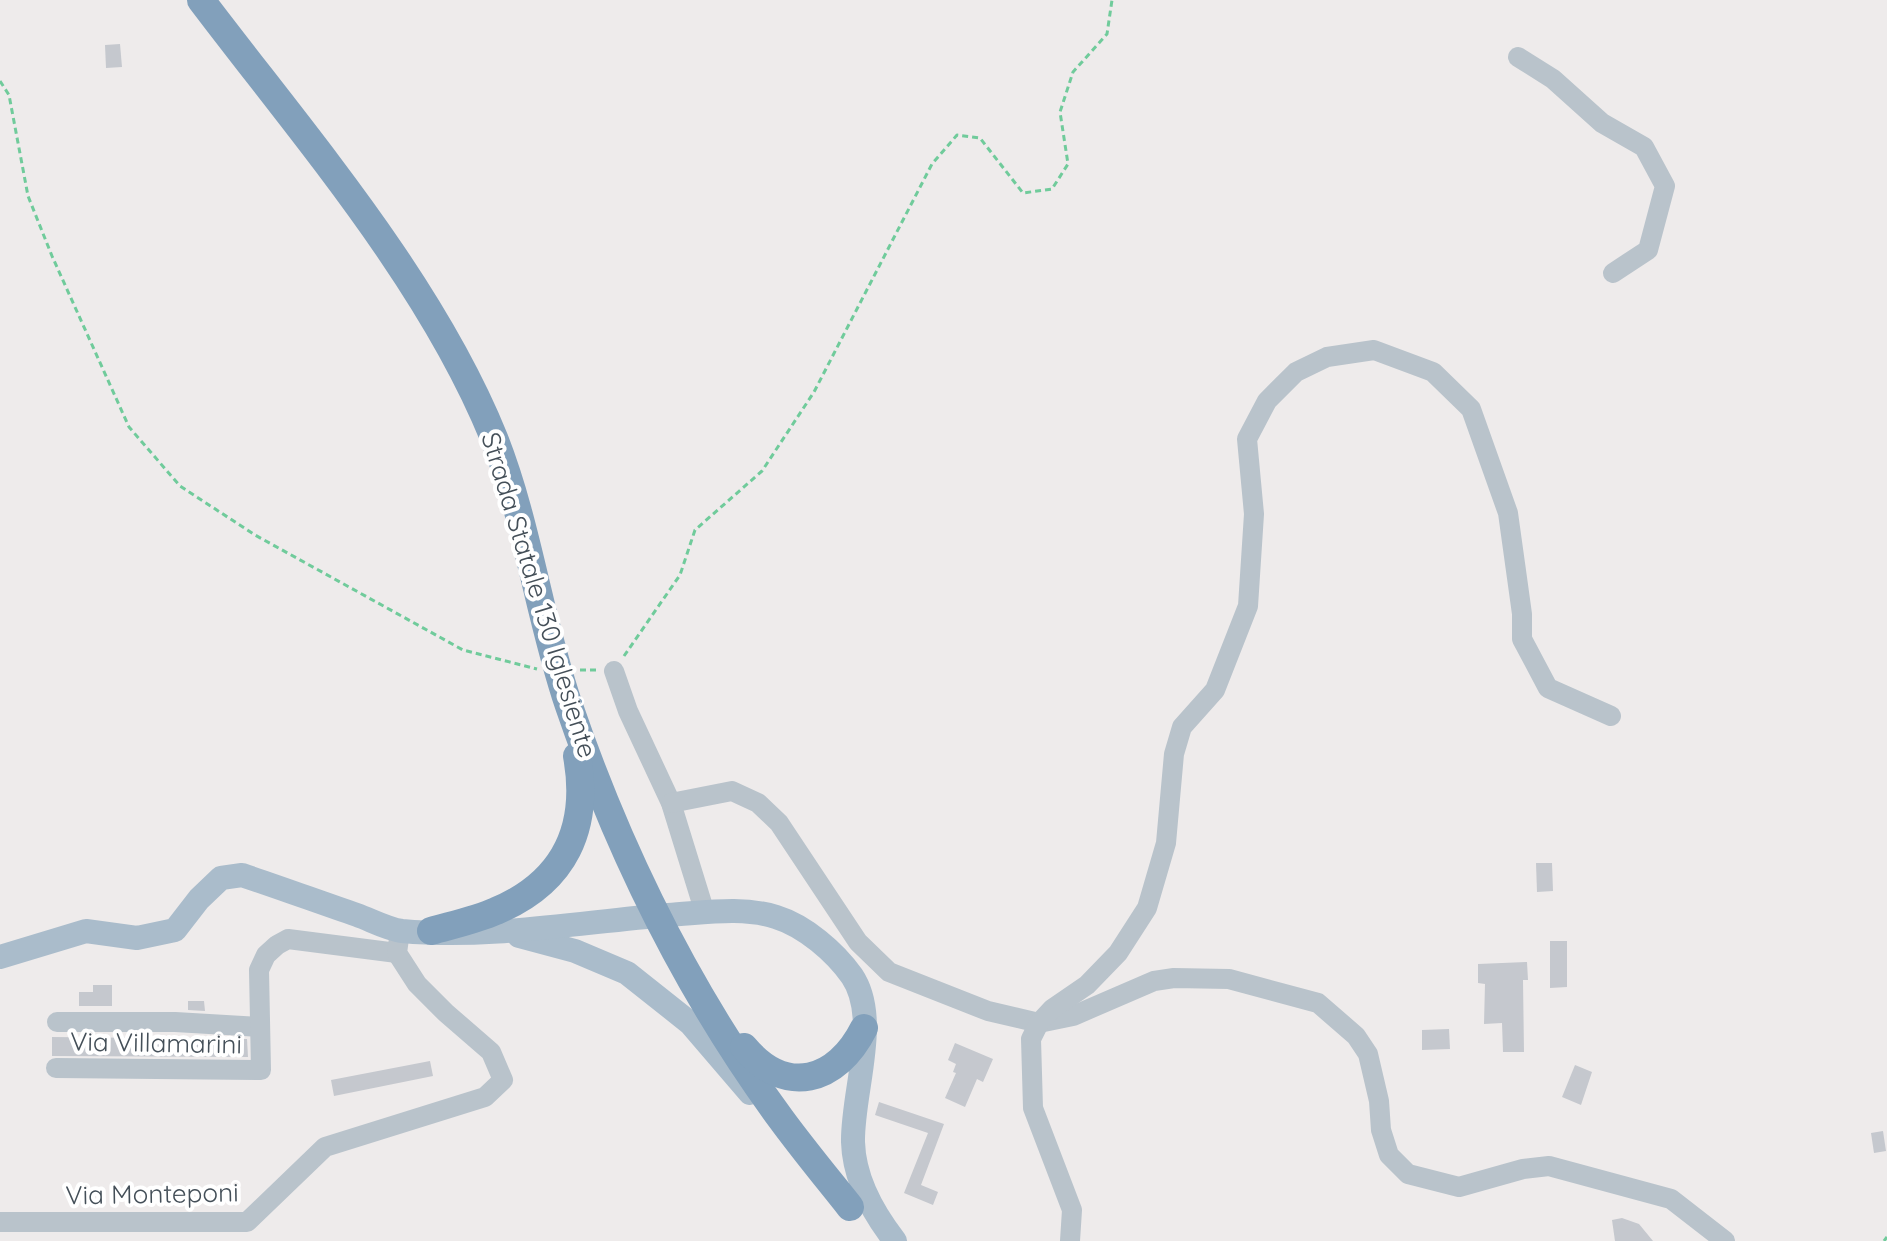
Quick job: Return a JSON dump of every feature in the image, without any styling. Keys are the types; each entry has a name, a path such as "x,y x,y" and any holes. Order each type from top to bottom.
{"highway":[{"name":"Strada Statale 130 Iglesiente","path":"201,0 401,266 458,362 494,438 507,477 544,659 566,695 638,876 672,944 748,1071 850,1207"},
{"path":"431,931 495,912 523,898 547,880 567,855 577,827 581,799 579,767 566,695"},
{"path":"672,944 746,1049 756,1061 776,1073 794,1076 825,1073 837,1066 851,1051 864,1028"}],"main road":[{"path":"0,957 86,931 137,938 175,930 199,899 221,878 242,875 398,942 431,931 505,932 705,913 748,911 779,918 816,940 837,958 859,988 864,1004 864,1028 853,1143 861,1181 881,1223 895,1241"},
{"path":"505,932 575,951 627,973 690,1023 881,1241"}],"street":[{"path":"1518,57 1553,79 1602,123 1644,147 1665,186 1648,250 1613,273"},
{"path":"1070,1241 1072,1210 1033,1108 1031,1039 1039,1023 1052,1009 1087,985 1118,953 1147,908 1166,843 1174,754 1182,727 1215,690 1248,606 1254,514 1247,439 1267,401 1296,372 1327,357 1374,350 1433,372 1471,409 1508,513 1522,614 1522,639 1548,688 1611,716"},
{"path":"614,671 628,711 671,803 705,913"},
{"path":"671,803 732,791 758,803 779,823 858,942 889,972 988,1011 1039,1023 1073,1016 1154,981 1174,978 1229,979 1318,1003 1356,1036 1368,1054 1379,1101 1381,1130 1389,1155 1408,1174 1459,1187 1523,1169 1549,1166 1671,1199 1725,1241"},
{"name":"Via Villamarini","path":"56,1068 261,1070 259,970 266,955 288,939 398,942"},
{"name":"Via Monteponi","path":"0,1222 247,1222 325,1147 485,1097 503,1080 491,1052 417,984 398,942"},
{"name":"Via Villamarini","path":"57,1022 175,1022 260,1027"}],"path":[{"path":"614,671 680,575 695,530 762,471 814,392 932,164 957,135 980,138 1023,193 1052,189 1068,164 1060,112 1073,72 1107,34 1112,0"},
{"path":"0,81 9,95 28,196 65,285 129,427 180,486 255,535 463,650 544,659"}],"building":[{"path":"120,44 122,67 106,68 105,45"},
{"path":"1536,863 1552,863 1553,891 1537,892"},
{"path":"1550,941 1567,941 1567,987 1550,988"},
{"path":"1527,962 1528,980 1523,980 1524,1052 1503,1052 1502,1023 1484,1024 1485,984 1478,983 1478,964"},
{"path":"93,985 112,985 112,1006 79,1006 79,992 93,992"},
{"path":"188,1001 204,1001 205,1011 188,1010"},
{"path":"1449,1029 1450,1049 1422,1050 1422,1030"},
{"path":"52,1037 247,1039 248,1057 52,1056"},
{"path":"955,1043 993,1059 983,1082 977,1079 965,1107 945,1098 956,1073 953,1072 956,1064 948,1060"},
{"path":"430,1061 433,1076 334,1096 331,1080"},
{"path":"1575,1065 1592,1072 1581,1105 1562,1097"},
{"path":"879,1102 944,1124 921,1185 938,1192 933,1205 904,1193 928,1133 875,1115"},
{"path":"1883,1131 1886,1151 1874,1153 1871,1133"},
{"path":"1622,1218 1639,1224 1653,1241 1615,1241 1612,1220"}]}
